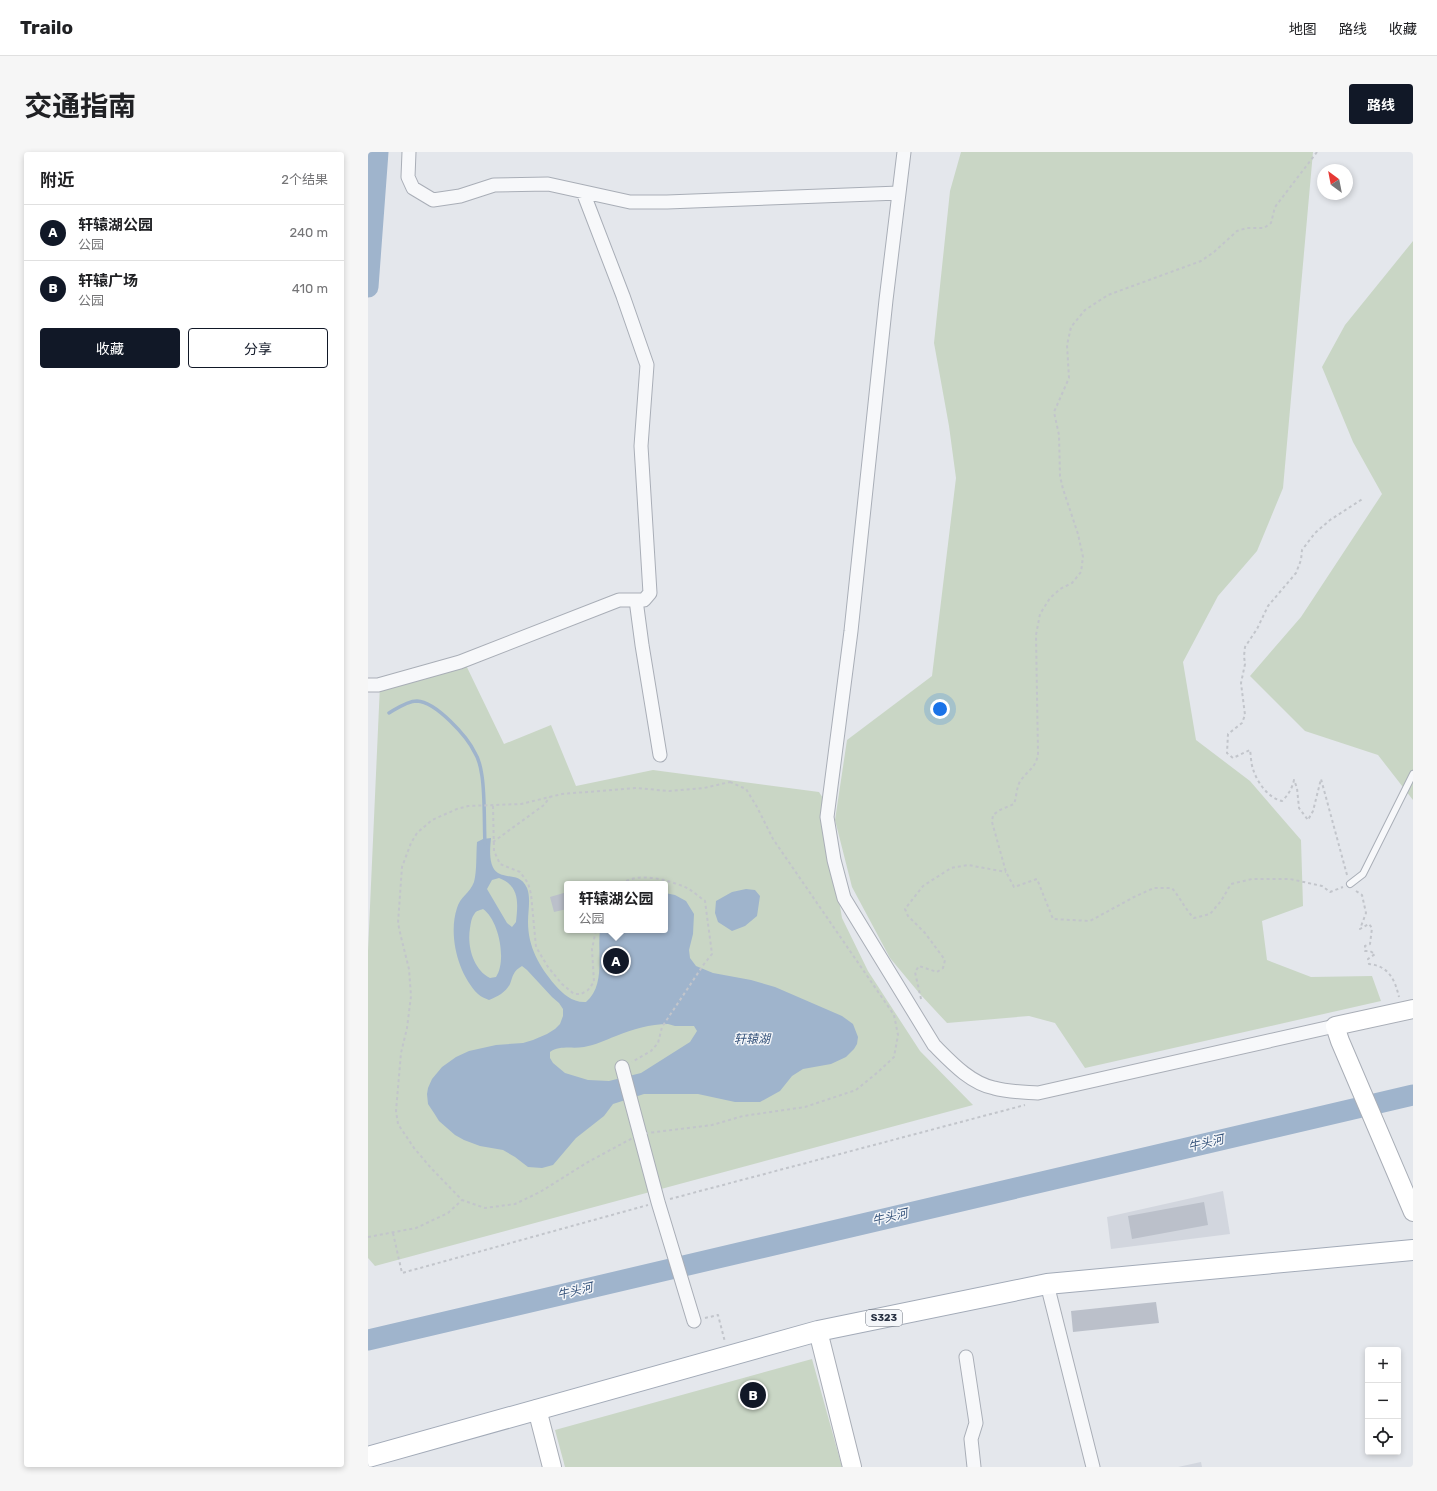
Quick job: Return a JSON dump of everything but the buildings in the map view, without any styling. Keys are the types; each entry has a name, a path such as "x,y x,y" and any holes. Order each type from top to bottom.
{"main road":[{"name":"S323","path":"368,1457 818,1331 1047,1284 1413,1250"}],"street":[{"path":"409,152 408,177 413,188 433,200 460,196 494,185 548,184 630,202 667,202 899,193"},
{"path":"904,152 852,623 827,817 834,860 844,898 934,1045 972,1079 994,1088 1038,1093 1338,1034 1407,1011"},
{"path":"373,685 460,662 619,600 644,600 650,593 641,446 647,365 623,296 583,192"},
{"path":"636,600 660,755"},
{"path":"1338,1034 1413,1212"},
{"path":"622,1067 658,1202 692,1314"},
{"path":"1047,1284 1093,1467"},
{"path":"818,1331 852,1467"},
{"path":"966,1357 976,1423 971,1439 974,1467"},
{"path":"537,1409 552,1467"}],"lane":[{"path":"1350,884 1363,874 1413,774"}],"path":[{"path":"1317,152 1275,207 1271,223 1264,228 1247,228 1237,231 1214,252 1201,261 1108,295 1085,310 1071,327 1067,345 1069,378 1066,388 1054,412 1059,435 1060,476 1078,534 1083,557 1081,572 1072,583 1060,589 1050,598 1040,614 1036,635 1037,762 1021,780 1017,788 1017,796 1014,804 993,814 992,822 1006,872 1014,887 1037,878 1053,919 1090,921 1154,888 1172,888 1186,910 1194,918 1210,914 1221,901 1231,884 1252,879 1290,879 1322,886 1330,892 1350,884"},
{"path":"1364,498 1322,525 1306,543 1302,550 1301,560 1296,573 1268,606 1258,629 1245,647 1244,656 1246,664 1241,683 1245,715 1242,723 1228,734 1227,753 1233,758 1250,750 1253,770 1267,794 1275,800 1282,801 1287,796 1292,788 1294,780 1297,788 1299,808 1308,820 1313,810 1321,780 1350,884 1353,890 1359,892 1362,896 1365,907 1365,918 1361,923 1360,929 1369,924 1372,928 1370,944 1365,946 1365,951 1370,951 1375,954 1368,959 1369,964 1374,964 1389,973 1407,1011"},
{"path":"730,782 746,789 773,838 894,1015 898,1035 894,1057 856,1090 805,1107 743,1116 712,1125 640,1134 588,1162 540,1192 515,1204 484,1208 462,1200 414,1148 398,1124 396,1111 399,1070 411,996 409,968 398,923 402,867 411,843 417,833 432,820 468,806 521,804 550,797 562,794 636,788 669,791 704,788 730,782"},
{"path":"494,842 544,805 550,797"},
{"path":"493,806 494,851 500,864 520,872 528,883 531,894 536,947 548,967 562,984 574,994 582,994 588,990 594,982 592,950 595,933"},
{"path":"913,1009 922,1006 915,972 919,966 937,972 943,968 945,960 925,933 908,916 905,909 907,905 923,886 950,868 968,865 1006,872"},
{"path":"626,881 645,877 666,881"},
{"path":"622,1067 651,1052 658,1043 662,1027 712,954 705,901 689,889 668,882"},
{"path":"393,1233 402,1272 658,1202 1032,1103 1038,1093"},
{"path":"368,1237 416,1228 448,1213 462,1200"},
{"path":"692,1314 718,1315 728,1356"}],"shaded area":[{"path":"1223,1191 1230,1234 1111,1249 1107,1217"},
{"path":"1201,1462 1202,1467 1178,1467"}],"green space":[{"path":"961,152 1313,152 1283,488 1257,551 1218,596 1183,662 1196,740 1250,781 1301,840 1303,906 1262,921 1267,960 1311,977 1372,976 1381,1001 1085,1068 1055,1023 1029,1016 947,1023 890,958 852,887 835,820 847,740 932,676 956,478 949,426 934,343 950,191"},
{"path":"1413,241 1413,800 1378,755 1305,731 1250,676 1301,617 1382,494 1353,442 1322,367 1345,325"},
{"path":"463,659 504,744 551,725 576,786 653,770 819,792 830,809 828,834 842,918 868,971 920,1051 973,1105 375,1266 368,1258 368,951 380,685"},
{"path":"812,1359 842,1467 565,1467 555,1430"}],"water":[{"name":"轩辕湖","path":"491,838 490,857 495,870 502,875 518,878 527,888 529,900 528,922 532,948 544,971 565,995 577,1001 586,1002 592,995 598,978 600,933 668,933 668,894 675,895 686,901 694,914 693,934 689,950 690,958 696,966 713,973 751,980 775,987 842,1016 853,1024 858,1037 857,1044 846,1057 831,1064 803,1069 792,1076 780,1091 760,1102 735,1102 698,1094 644,1094 613,1104 604,1116 576,1138 553,1165 542,1168 528,1167 503,1150 480,1146 464,1140 455,1135 439,1121 428,1104 427,1094 432,1079 442,1067 456,1057 469,1051 496,1045 523,1043 533,1040 555,1029 560,1024 563,1016 563,1009 559,1003 522,966 515,972 510,984 504,992 489,1000 478,994 465,976 460,965 454,942 454,919 458,904 474,882 477,842 483,839","holes":["499,878 506,881 514,890 517,902 516,922 512,927 507,923 487,889 492,880","483,909 489,914 500,941 501,961 499,970 496,977 490,978 484,974 475,963 469,942 472,919 476,912","668,1024 675,1026 694,1026 697,1031 690,1042 641,1073 609,1081 588,1080 565,1073 553,1063 550,1058 550,1052 554,1050 580,1048 596,1044 635,1029"]},
{"path":"746,889 755,890 760,896 757,916 745,926 732,931 718,922 715,913 716,901 732,892"}],"waterway":[{"path":"368,287 378,152"},
{"path":"389,713 409,702 417,701 425,703 442,713 458,729 471,746 479,761 481,770 484,792 485,844"},
{"name":"牛头河","path":"368,1340 1413,1095"}],"place":[{"name":"轩辕湖公园","path":"616,961"},
{"name":"轩辕广场","path":"753,1395"}]}
